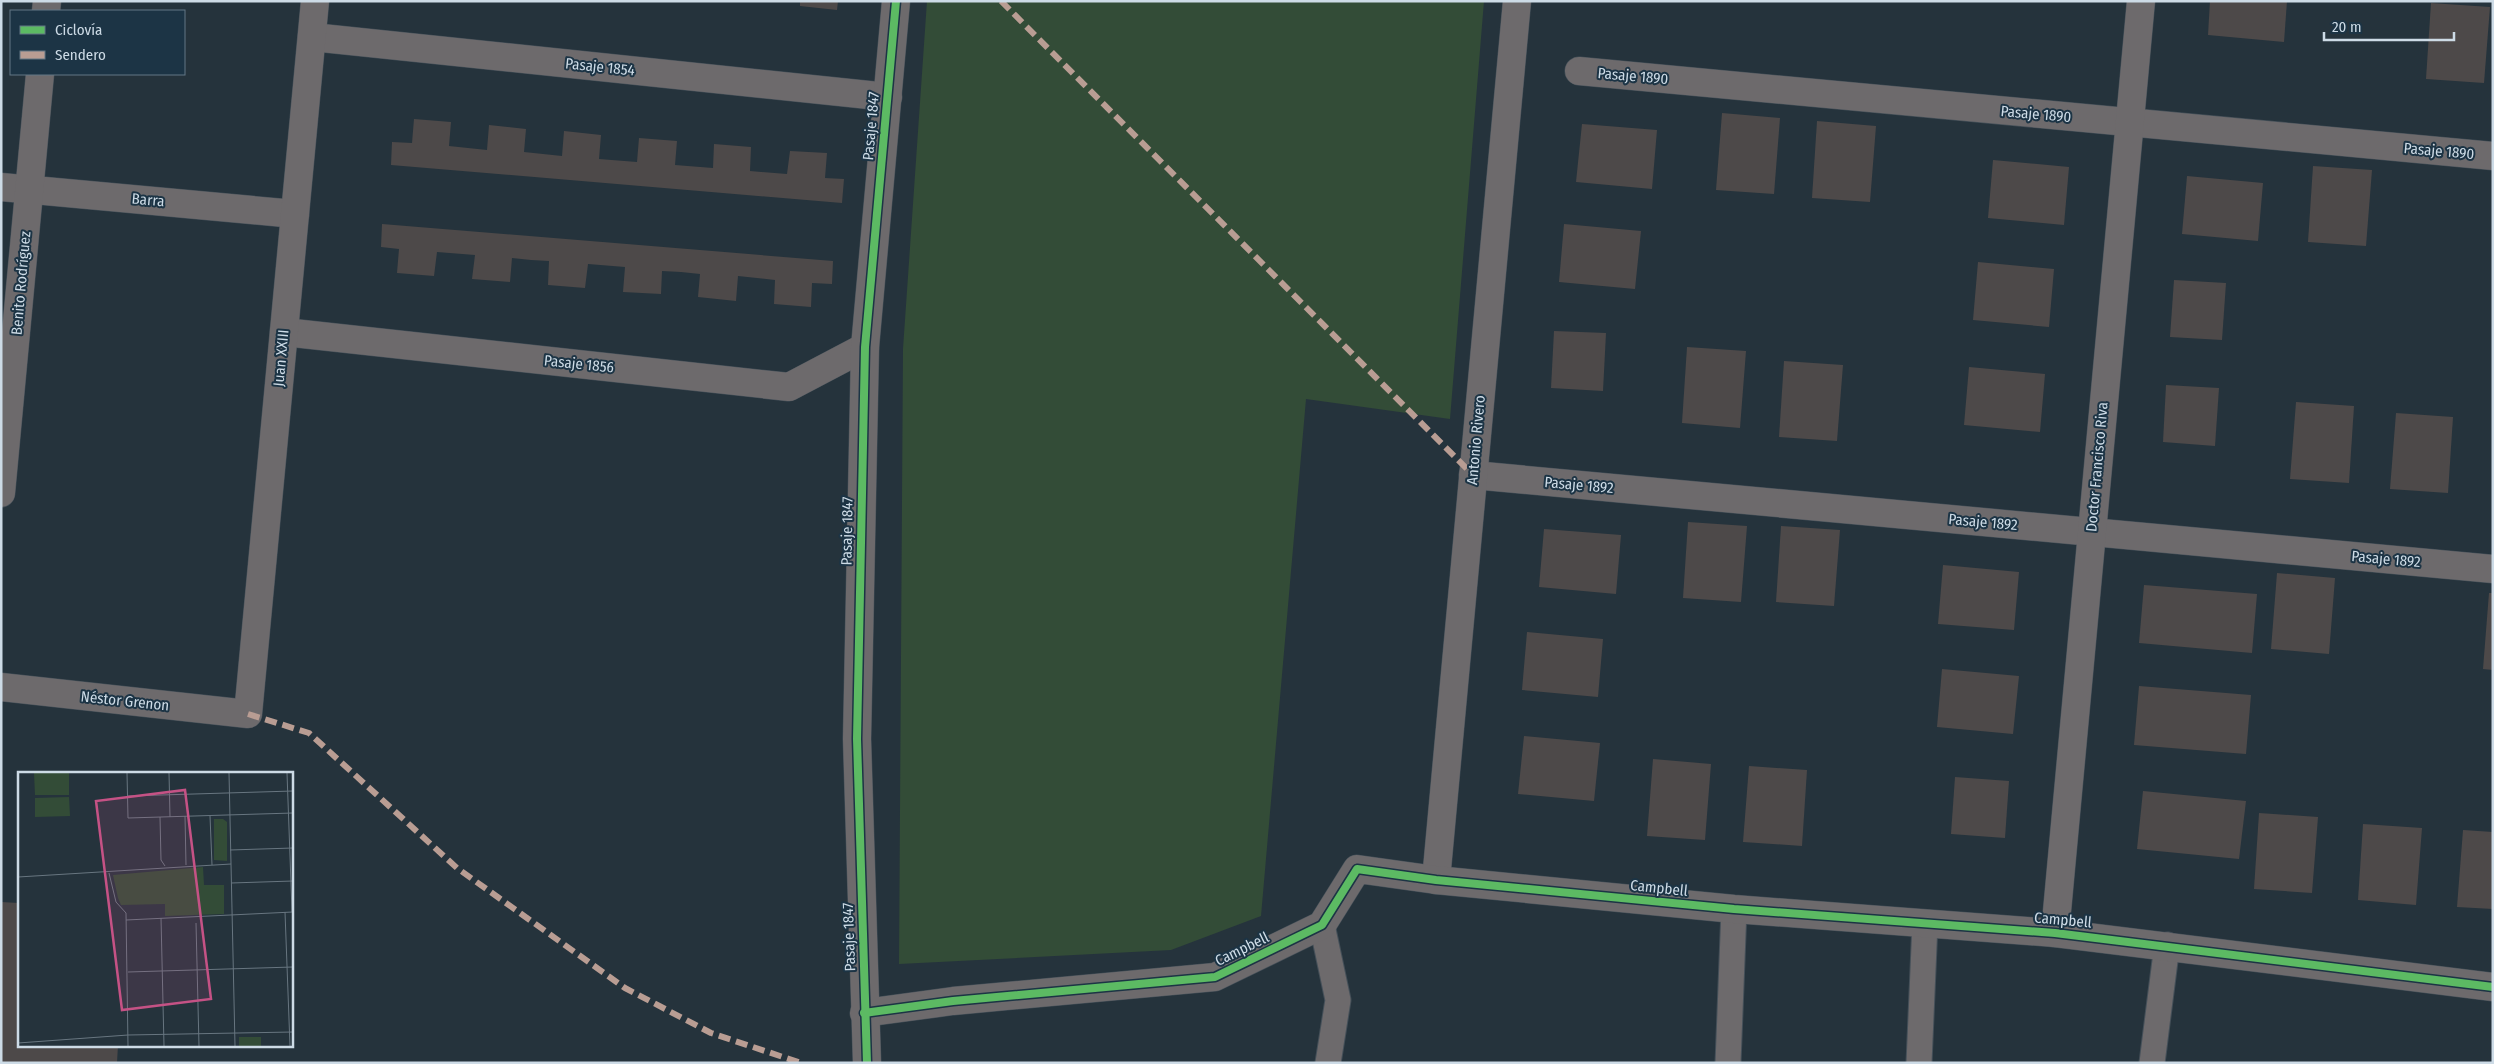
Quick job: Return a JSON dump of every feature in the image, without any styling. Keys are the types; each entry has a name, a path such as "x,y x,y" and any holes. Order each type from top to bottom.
{"street":[{"name":"Juan XXIII","path":"248,714 315,1"},
{"name":"Pasaje 1847","path":"867,1063 857,739 865,347 896,1"},
{"name":"Antonio Rivero","path":"1436,880 1517,1"},
{"name":"Doctor Francisco Riva","path":"2055,932 2140,1"},
{"name":"Pasaje 1854","path":"312,37 888,97"},
{"name":"Pasaje 1890","path":"1579,71 2493,156"},
{"name":"Benito Rodríguez","path":"1,492 40,75"},
{"name":"Barra","path":"1,187 295,214"},
{"name":"Pasaje 1856","path":"284,332 789,387 865,347"},
{"name":"Pasaje 1892","path":"1473,475 2493,569"},
{"name":"Néstor Grenon","path":"1,687 248,714"},
{"name":"Campbell","path":"864,1013 953,1001 1215,977 1322,925 1358,870 1436,880 1734,909 2055,932 2493,987"}],"lane":[{"path":"1728,1063 1734,909"},
{"path":"1919,1063 1925,923"},
{"path":"1322,925 1338,1000 1328,1063"},
{"path":"2152,1063 2167,945"}],"green space":[{"path":"927,1 1484,1 1450,419 1306,399 1261,916 1171,950 899,964 903,349"}],"building":[{"path":"800,1 838,1 837,10 800,6"},
{"path":"2210,1 2287,1 2284,42 2208,35"},
{"path":"2431,3 2490,7 2484,83 2426,79"},
{"path":"1722,113 1780,118 1774,194 1716,190"},
{"path":"414,119 451,122 449,146 487,150 489,125 526,129 524,152 562,156 564,131 601,135 599,159 637,162 639,138 677,141 675,165 713,168 714,144 751,147 750,171 787,174 790,151 827,153 825,178 844,179 842,203 391,165 392,142 412,143"},
{"path":"1817,121 1876,126 1870,202 1812,198"},
{"path":"1582,124 1657,130 1652,189 1576,182"},
{"path":"1993,160 2069,167 2064,225 1988,218"},
{"path":"2313,166 2372,170 2366,246 2308,242"},
{"path":"2187,176 2263,183 2258,241 2182,234"},
{"path":"382,224 833,261 832,284 812,283 811,307 774,304 775,280 738,276 736,301 698,297 700,274 681,272 662,271 661,294 623,292 625,267 588,264 585,288 548,285 549,261 512,258 510,282 472,279 475,255 437,252 434,276 397,273 399,249 381,247"},
{"path":"1564,224 1641,231 1635,289 1559,282"},
{"path":"1978,262 2054,269 2049,327 1973,320"},
{"path":"2174,280 2226,283 2222,340 2170,337"},
{"path":"1554,331 1606,333 1603,391 1551,388"},
{"path":"1687,347 1746,351 1740,428 1682,423"},
{"path":"1784,361 1843,365 1837,441 1779,437"},
{"path":"1969,367 2045,374 2040,432 1964,425"},
{"path":"2166,385 2219,388 2215,446 2163,442"},
{"path":"2296,402 2354,406 2349,483 2290,479"},
{"path":"2396,413 2453,417 2448,493 2390,489"},
{"path":"1688,522 1747,526 1741,602 1683,598"},
{"path":"1781,526 1840,530 1834,606 1776,602"},
{"path":"1544,529 1621,535 1616,594 1539,587"},
{"path":"1943,565 2019,572 2014,630 1938,624"},
{"path":"2277,573 2335,578 2329,654 2271,649"},
{"path":"2144,585 2257,594 2252,653 2139,643"},
{"path":"2489,593 2493,593 2493,670 2483,669"},
{"path":"1527,632 1603,639 1598,697 1522,690"},
{"path":"1942,669 2019,676 2013,734 1937,727"},
{"path":"2139,686 2251,695 2246,754 2134,745"},
{"path":"1524,736 1600,743 1594,801 1518,794"},
{"path":"1653,759 1711,764 1705,840 1647,836"},
{"path":"1749,766 1807,770 1802,846 1743,842"},
{"path":"1955,777 2009,781 2005,838 1951,834"},
{"path":"2143,791 2246,801 2239,859 2137,849"},
{"path":"2259,813 2318,817 2312,893 2254,889"},
{"path":"2363,824 2422,828 2416,905 2358,900"},
{"path":"2463,830 2493,832 2493,909 2457,907"},
{"path":"1,902 18,903 18,1046 118,1046 117,1063 1,1063"}],"marked path":[{"path":"1001,1 1473,475"},
{"path":"248,714 309,733 457,868 625,988 711,1033 801,1063"}],"cycle path":[{"path":"867,1063 857,739 865,347 896,1"},
{"path":"864,1013 953,1001 1215,977 1322,925 1357,869 1436,880 1734,909 2055,933 2493,987"}]}
